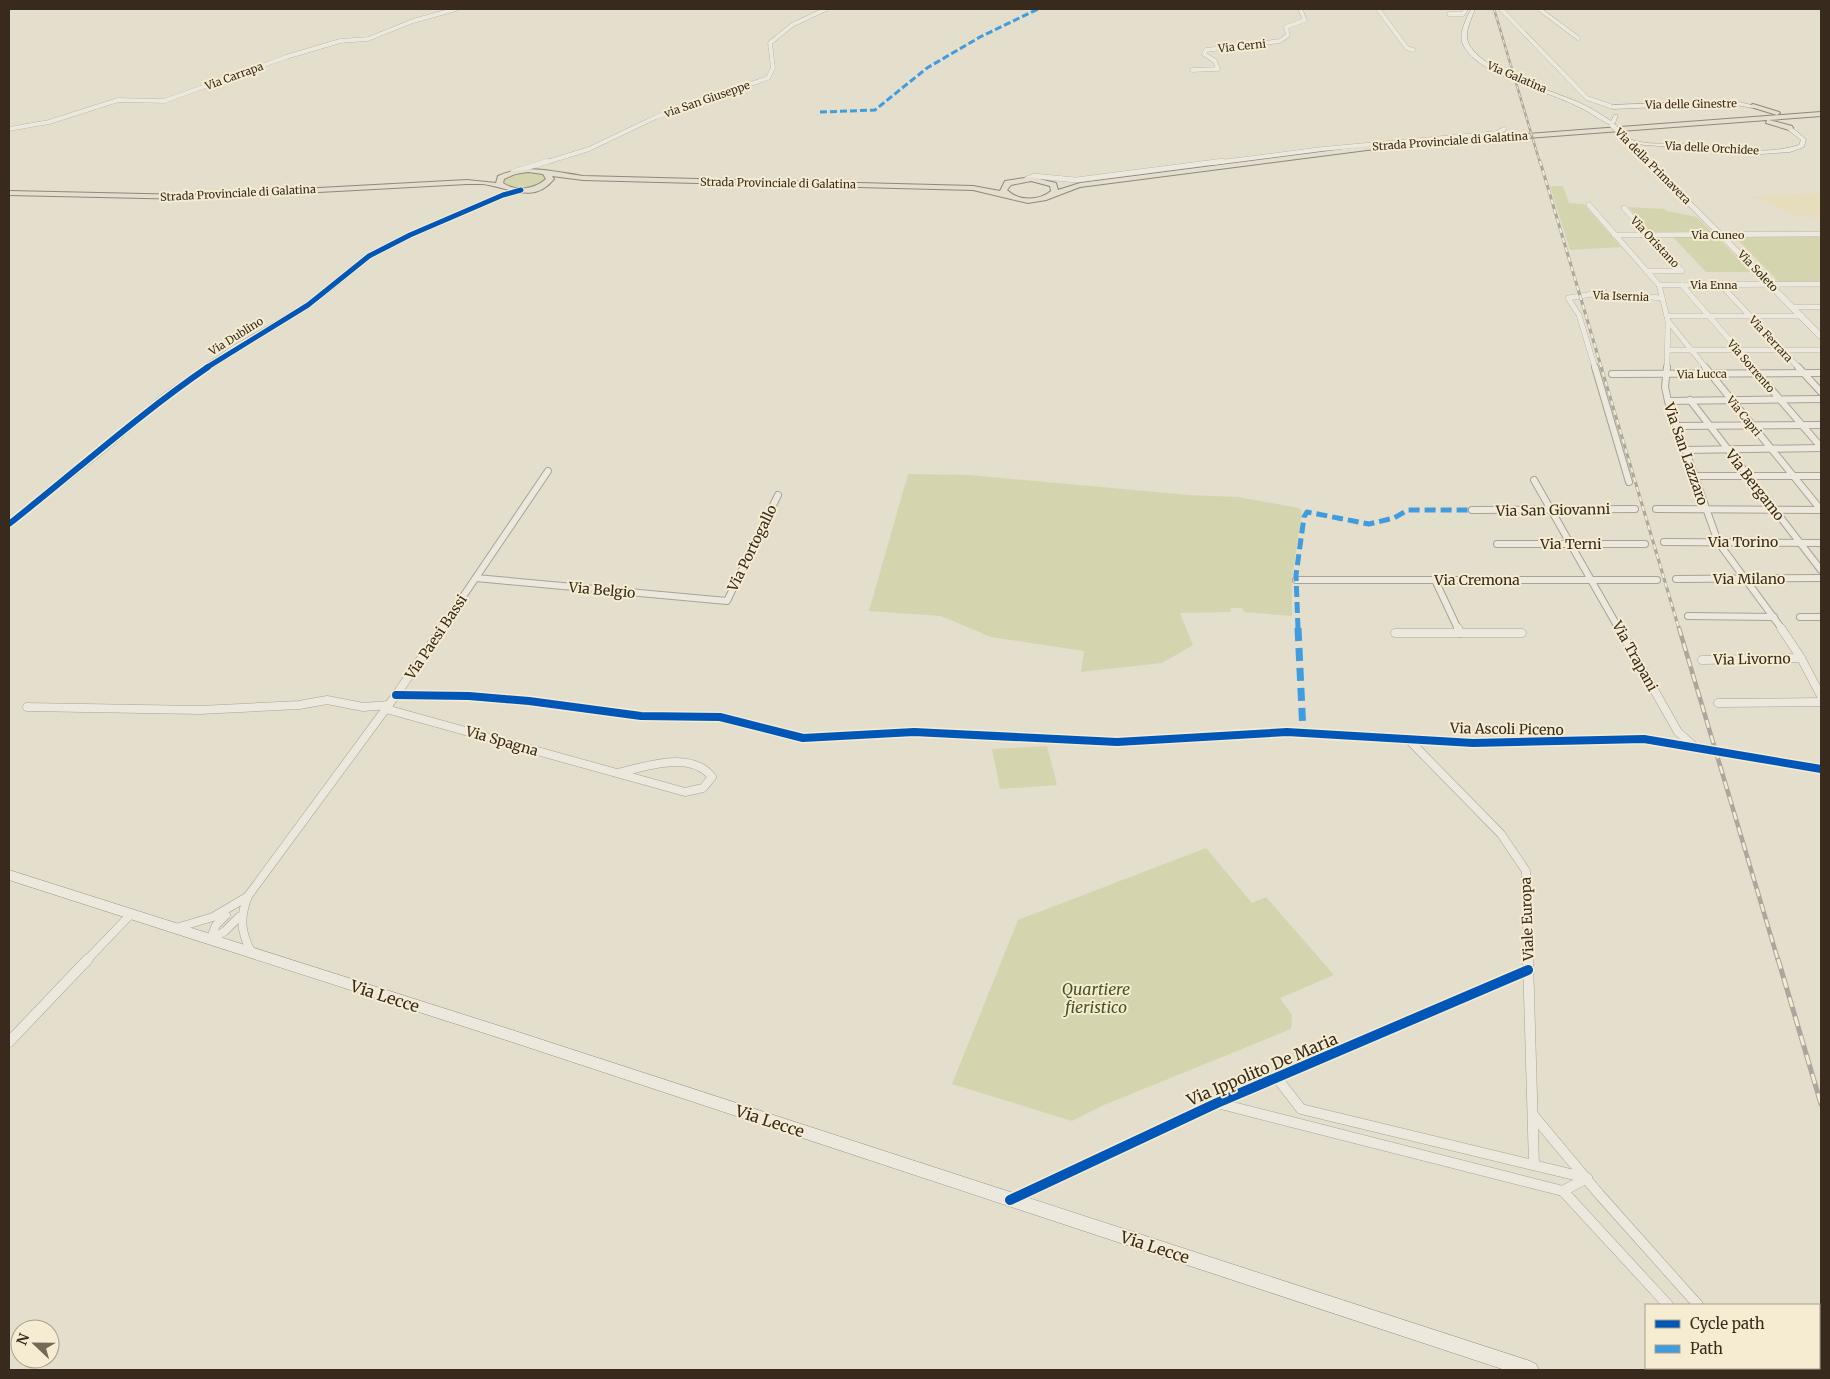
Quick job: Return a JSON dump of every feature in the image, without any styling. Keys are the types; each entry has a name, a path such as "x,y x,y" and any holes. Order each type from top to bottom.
{"main road":[{"path":"1753,106 1781,114 1812,115"},
{"path":"1731,121 1760,114 1759,110 1753,106"},
{"name":"Strada Provinciale di Galatina","path":"973,188 1030,201 1052,196 1064,189 1080,186 1323,151 1821,114"},
{"path":"1789,128 1786,124 1787,121 1812,115"},
{"path":"1731,121 1765,121 1789,128"},
{"name":"Strada Provinciale di Galatina","path":"467,182 528,170 583,178 973,188 1027,179 1080,186"},
{"path":"545,184 550,179 547,173"},
{"path":"502,187 499,181 504,176"},
{"name":"Strada Provinciale di Galatina","path":"9,194 189,197 467,182 488,182 502,187 521,190 583,178"},
{"path":"1048,182 1056,189 1052,196"},
{"path":"1007,195 1003,190 1008,183"},
{"name":"Via Lecce","path":"9,875 518,1038 1010,1200 1502,1366 1530,1370"}],"street":[{"name":"Via Carrapa","path":"9,130 49,122 118,100 164,101 286,57 340,41 368,39 413,21 456,9"},
{"name":"via San Giuseppe","path":"513,172 595,147 668,112 768,78 773,68 770,43 792,25 826,9"},
{"name":"Via Cerni","path":"1192,70 1218,68 1215,61 1204,54 1206,50 1280,41 1288,35 1286,27 1305,20 1300,9"},
{"path":"1378,9 1407,48 1413,50"},
{"path":"1449,14 1463,14 1466,9"},
{"name":"Via Galatina","path":"1473,9 1464,36 1467,48 1473,54 1507,75 1580,104 1596,107"},
{"name":"Via della Primavera","path":"1501,9 1596,107 1600,114 1694,206"},
{"path":"1539,9 1578,38"},
{"name":"Via delle Ginestre","path":"1611,107 1730,102 1753,106"},
{"name":"Via della Primavera","path":"1596,107 1611,107 1624,112"},
{"name":"Via delle Ginestre","path":"1624,112 1629,107"},
{"name":"Via della Primavera","path":"1600,114 1616,116 1622,115 1624,112"},
{"name":"Via della Primavera","path":"1612,125 1616,116"},
{"name":"Via delle Orchidee","path":"1634,146 1656,145 1744,152 1787,150 1802,146 1804,140 1789,128"},
{"path":"1027,179 1034,176 1076,180 1497,133 1504,129"},
{"name":"Via delle Orchidee","path":"1629,141 1644,146"},
{"name":"Via delle Orchidee","path":"1640,152 1644,146"},
{"path":"547,173 546,164 552,160"},
{"path":"495,199 503,192 502,187"},
{"name":"Via Dublino","path":"9,524 12,517 101,451 164,397 234,349 308,305 369,256 410,235 521,190"},
{"name":"Via San Lazzaro","path":"1589,206 1659,285 1668,318 1669,350 1665,375 1668,401 1718,542 1774,617 1801,658 1821,696"},
{"name":"Via Soleto","path":"1694,206 1821,336"},
{"name":"Via Oristano","path":"1624,208 1682,271 1646,271"},
{"name":"Via Cuneo","path":"1614,235 1821,234"},
{"name":"Via Enna","path":"1659,285 1821,284"},
{"name":"Via Sorrento","path":"1682,285 1821,448"},
{"name":"Via Ferrara","path":"1721,285 1821,392"},
{"name":"Via Isernia","path":"1629,482 1579,315 1568,298 1580,295 1611,294 1662,298"},
{"path":"1792,306 1821,306"},
{"path":"1668,318 1802,316"},
{"name":"Via Capri","path":"1668,318 1731,400 1821,510"},
{"path":"1813,328 1821,328"},
{"path":"1669,350 1821,350"},
{"name":"Via Lucca","path":"1612,374 1821,374"},
{"path":"1668,401 1821,399"},
{"name":"Via Bergamo","path":"1690,400 1821,570"},
{"path":"1676,426 1821,425"},
{"path":"1685,450 1821,448"},
{"name":"Via Paesi Bassi","path":"210,940 225,931 239,917 248,896 388,707 548,471"},
{"path":"1694,476 1821,476"},
{"name":"Via Trapani","path":"1534,480 1678,732 1696,747"},
{"name":"Via Portogallo","path":"727,602 778,495"},
{"name":"Via San Giovanni","path":"1472,510 1635,509"},
{"path":"1656,509 1821,510"},
{"name":"Via Torino","path":"1664,542 1821,543"},
{"name":"Via Terni","path":"1497,544 1645,544"},
{"name":"Via Belgio","path":"476,578 727,602"},
{"name":"Via Milano","path":"1676,579 1821,578"},
{"name":"Via Cremona","path":"1296,580 1657,580"},
{"path":"1435,580 1460,633"},
{"path":"1688,616 1774,617"},
{"path":"1800,617 1821,617"},
{"path":"1395,633 1522,632"},
{"name":"Via Livorno","path":"1702,660 1801,658"},
{"name":"Via Ascoli Piceno","path":"396,695 469,696 529,701 641,716 720,717 803,738 886,732 1117,742 1303,732 1473,743 1579,742 1618,739 1663,742 1821,769"},
{"path":"27,707 200,710 299,705 327,700 363,707 388,707"},
{"path":"1718,703 1821,702"},
{"name":"Via Spagna","path":"388,707 618,773 685,792 703,788 712,777 709,770 701,765 678,762 618,773"},
{"path":"1663,742 1678,732"},
{"name":"Viale Europa","path":"1408,739 1420,755 1500,831 1518,854 1526,871 1534,1165"},
{"name":"Via Paesi Bassi","path":"210,940 216,925 230,910 248,896"},
{"name":"Via Paesi Bassi","path":"174,928 212,919 230,910"},
{"path":"9,1042 131,914"},
{"path":"239,917 242,936 252,954"},
{"name":"Via Ippolito De Maria","path":"1010,1200 1217,1103 1528,970"},
{"name":"Via Ippolito De Maria","path":"1277,1078 1301,1109"},
{"name":"Via Ippolito De Maria","path":"1217,1103 1563,1191"},
{"path":"1299,1124 1301,1109 1587,1178"},
{"path":"1533,1114 1697,1304"},
{"path":"1587,1178 1563,1191 1667,1304"}],"shaded area":[{"path":"1821,193 1821,218 1790,214 1768,201 1748,197"}],"green space":[{"path":"528,171 542,174 546,180 531,188 513,187 502,183 502,180 512,174"},
{"path":"1550,186 1563,186 1569,203 1584,204 1621,247 1570,250"},
{"path":"1628,207 1664,209 1697,217 1713,233 1650,233"},
{"path":"1716,236 1751,272 1706,272 1673,237"},
{"path":"1734,236 1821,236 1821,282 1780,283"},
{"path":"908,474 969,475 1189,495 1238,497 1299,508 1302,512 1292,579 1292,616 1244,612 1242,608 1230,608 1231,612 1180,613 1193,645 1162,663 1081,672 1084,651 991,637 941,616 869,611"},
{"path":"1047,746 1057,785 1000,789 992,749"},
{"name":"Quartiere fieristico","path":"1206,848 1252,903 1266,897 1334,975 1280,998 1292,1015 1291,1029 1104,1105 1072,1121 952,1084 1018,920"}],"railway":[{"path":"1494,9 1540,163"},
{"path":"1540,161 1679,629"},
{"path":"1679,628 1778,960"},
{"path":"1778,959 1821,1104"}],"marked path":[{"path":"820,112 875,110 927,68 980,37 1038,9"},
{"path":"1303,732 1296,575 1304,517 1307,512 1369,524 1394,518 1408,510 1472,510"}],"cycle path":[{"path":"9,524 101,451 164,397 234,349 308,305 369,256 410,235 503,195 521,190"},
{"path":"396,695 469,696 529,701 641,716 720,717 803,738 886,732 914,732 1117,742 1287,732 1473,743 1644,739 1821,769"},
{"path":"1010,1200 1217,1103 1528,970"}]}
